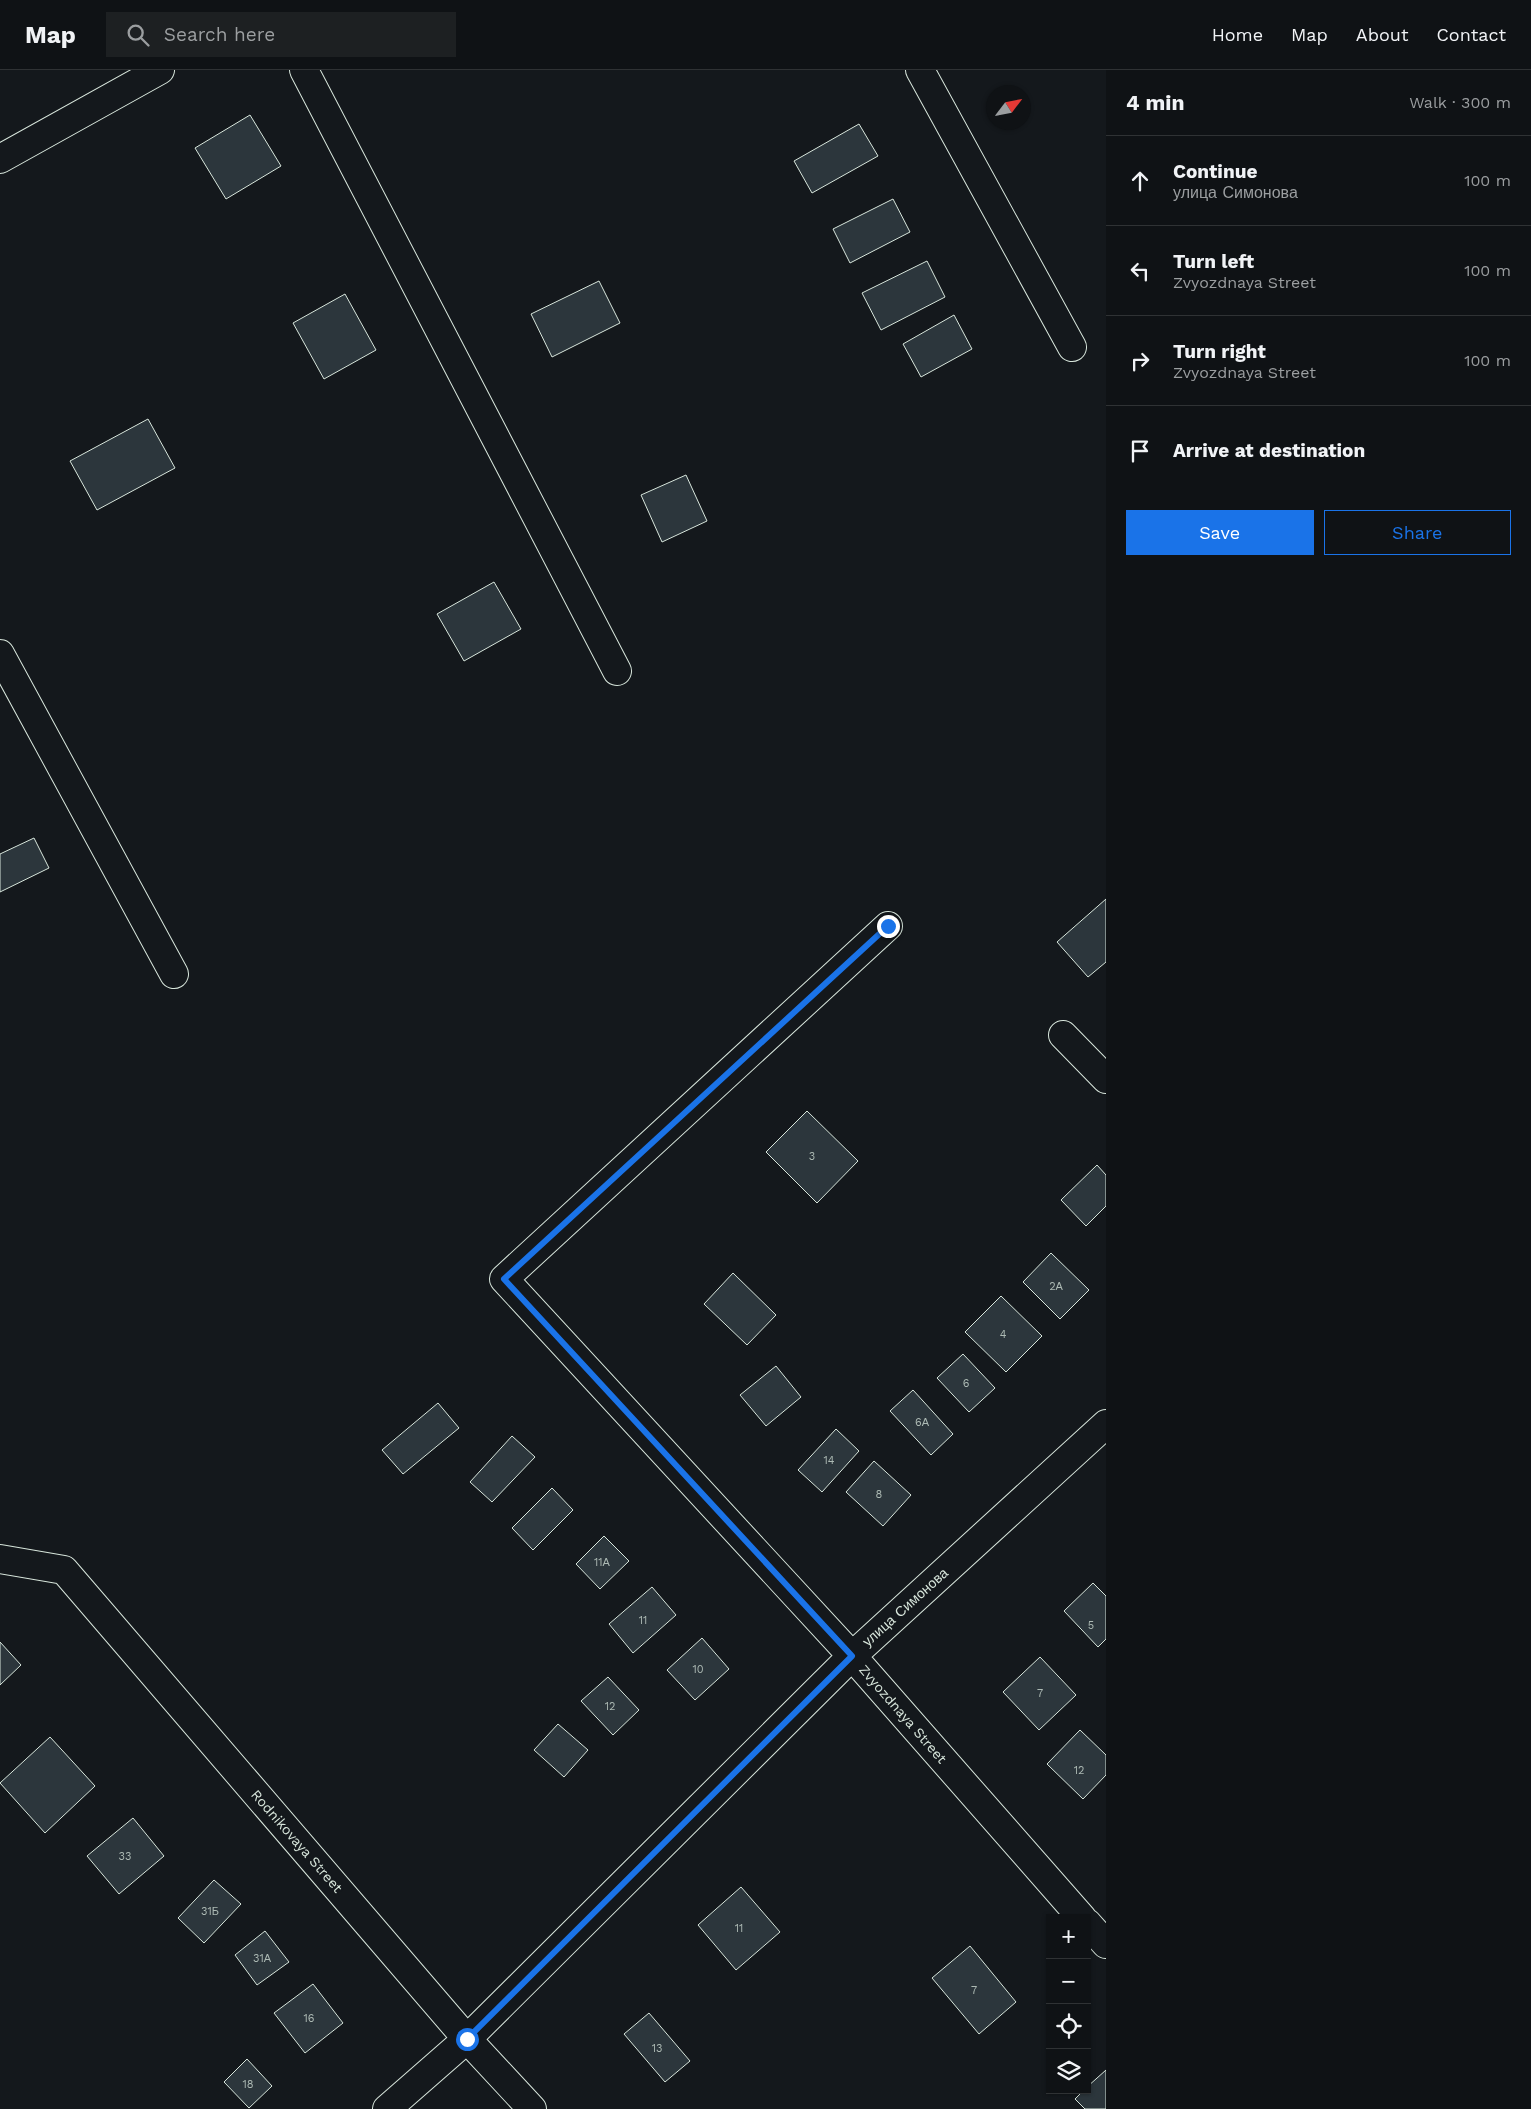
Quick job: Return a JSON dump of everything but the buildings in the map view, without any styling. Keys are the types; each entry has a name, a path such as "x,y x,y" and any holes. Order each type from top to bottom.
{"street":[{"path":"0,159 160,70"},
{"path":"304,70 617,671"},
{"path":"920,70 1072,347"},
{"path":"0,654 174,974"},
{"name":"Zvyozdnaya Street","path":"888,926 504,1279 852,1656 1078,1914"},
{"path":"1063,1035 1106,1079"},
{"name":"улица Симонова","path":"387,2109 467,2039 852,1656 1106,1424"},
{"name":"Rodnikovaya Street","path":"0,1559 64,1570 467,2039 532,2109"},
{"path":"1091,1927 1106,1944"}],"route":[{"path":"467,2039 852,1656 504,1279 888,926"}]}
